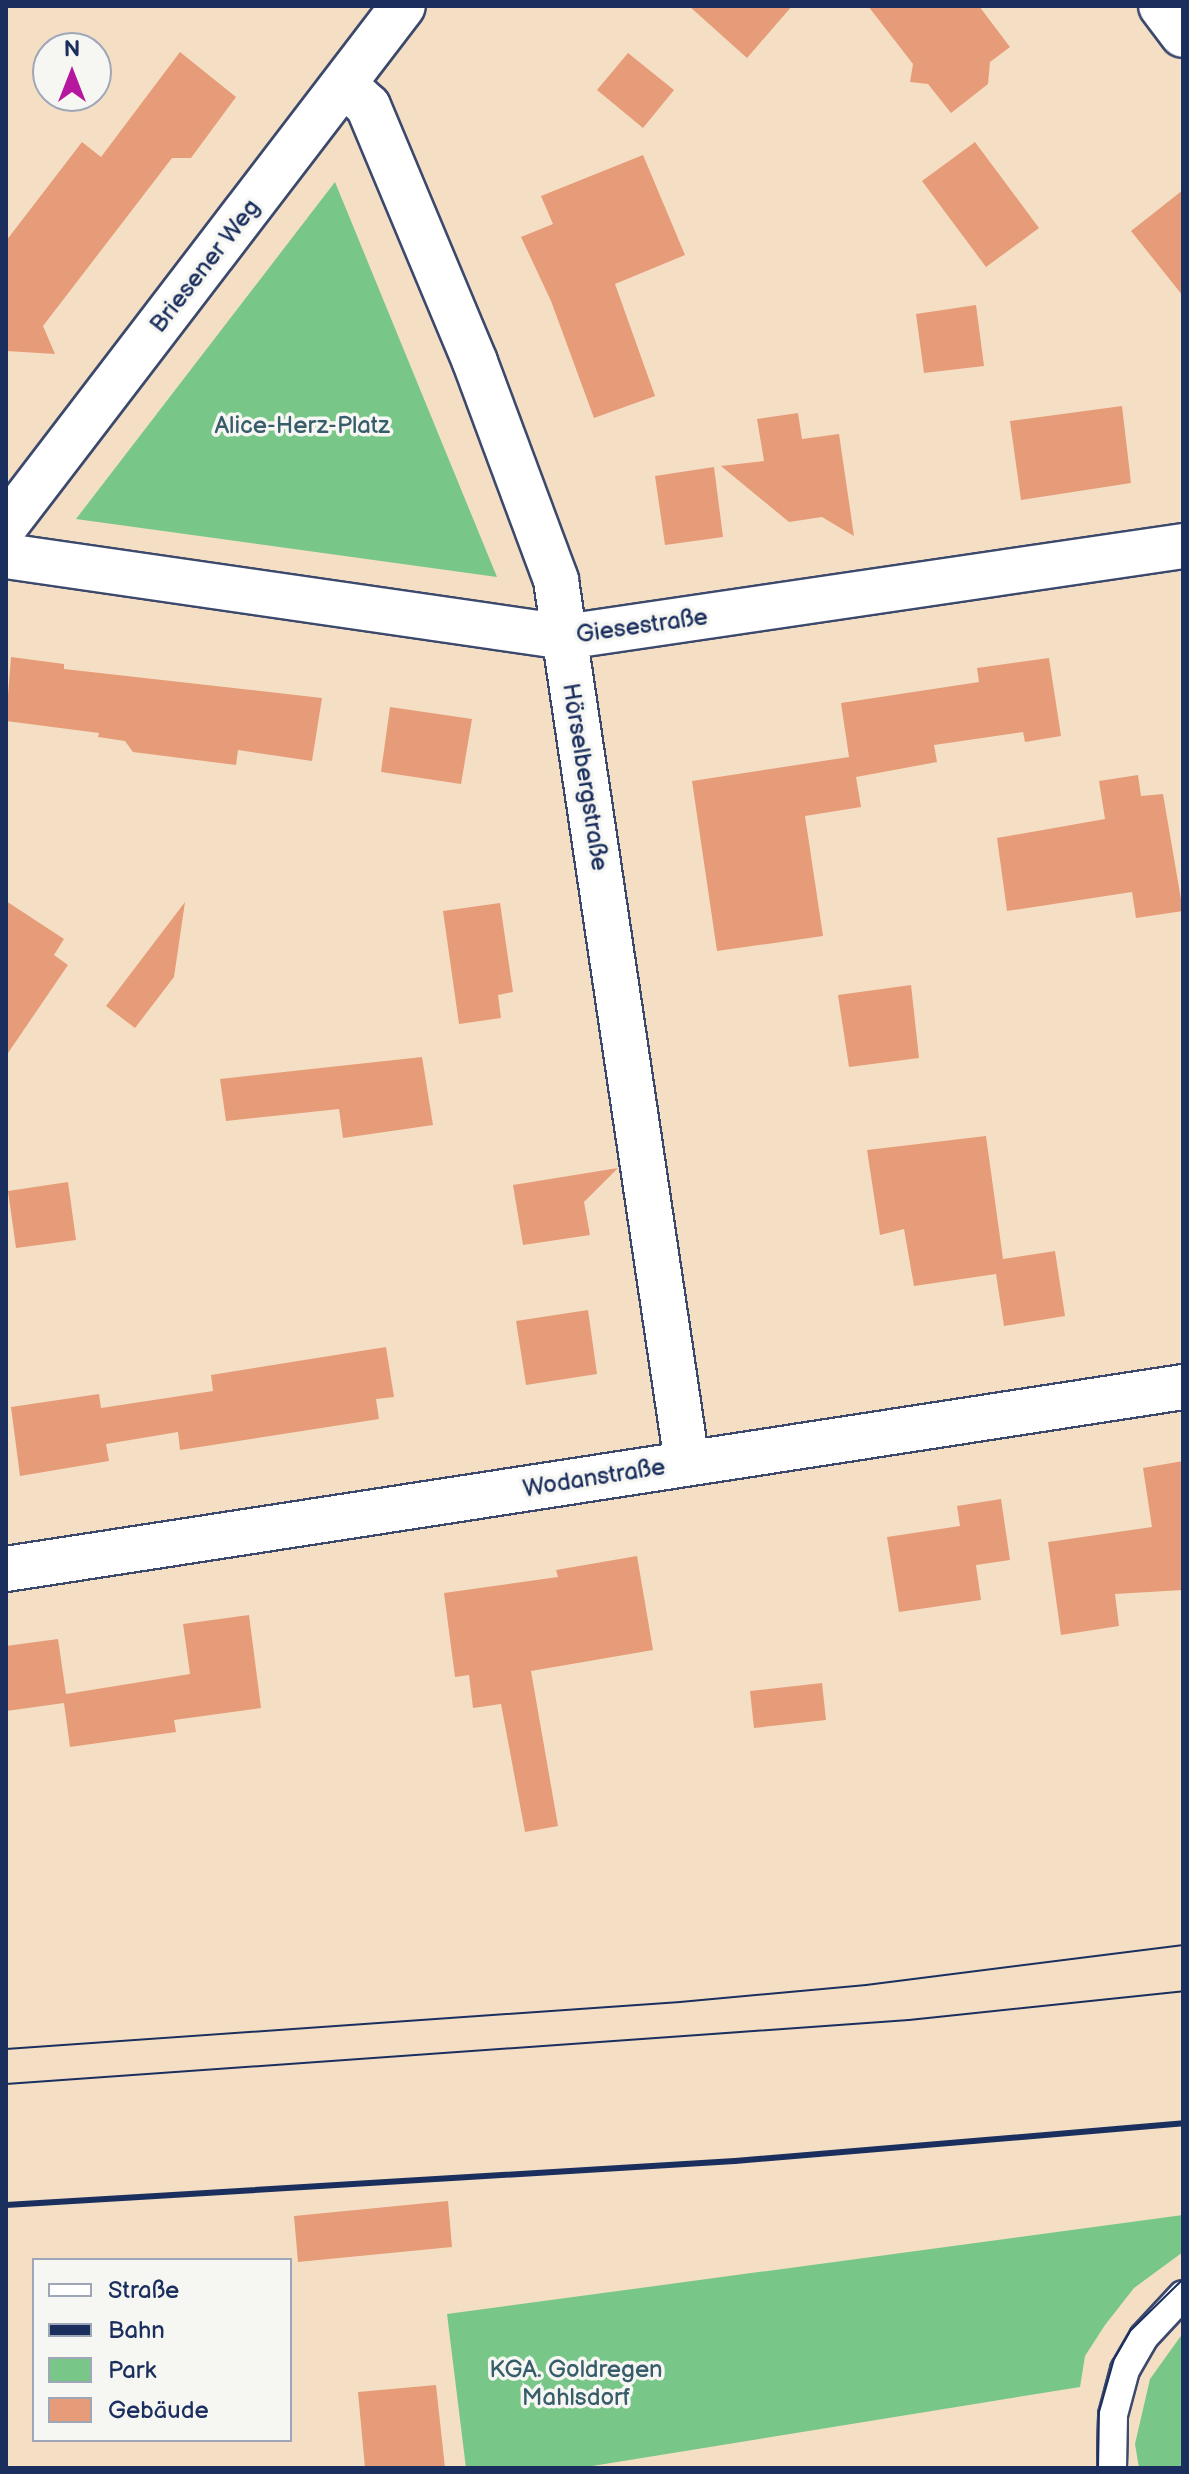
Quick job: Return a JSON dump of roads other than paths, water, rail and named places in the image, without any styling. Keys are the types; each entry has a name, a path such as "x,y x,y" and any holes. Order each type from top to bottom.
{"street":[{"name":"Briesener Weg","path":"6,525 403,6"},
{"path":"1161,6 1183,35"},
{"name":"Hörselbergstraße","path":"344,84 368,106 475,362 556,580 687,1463"},
{"name":"Giesestraße","path":"6,556 565,637 1183,546"},
{"name":"Wodanstraße","path":"6,1569 1183,1387"}],"lane":[{"path":"1112,2468 1113,2415 1125,2370 1144,2337 1183,2295"}],"tram line":[{"path":"6,2049 680,2002 866,1985 1183,1945"},
{"path":"6,2084 909,2020 1183,1991"},
{"path":"1098,2468 1099,2412 1114,2359 1131,2330 1183,2279"}],"railway":[{"path":"6,2205 735,2161 1183,2123"}],"park label":[{"name":"Alice-Herz-Platz","path":"302,426"},
{"name":"KGA. Goldregen Mahlsdorf","path":"576,2384"}]}
